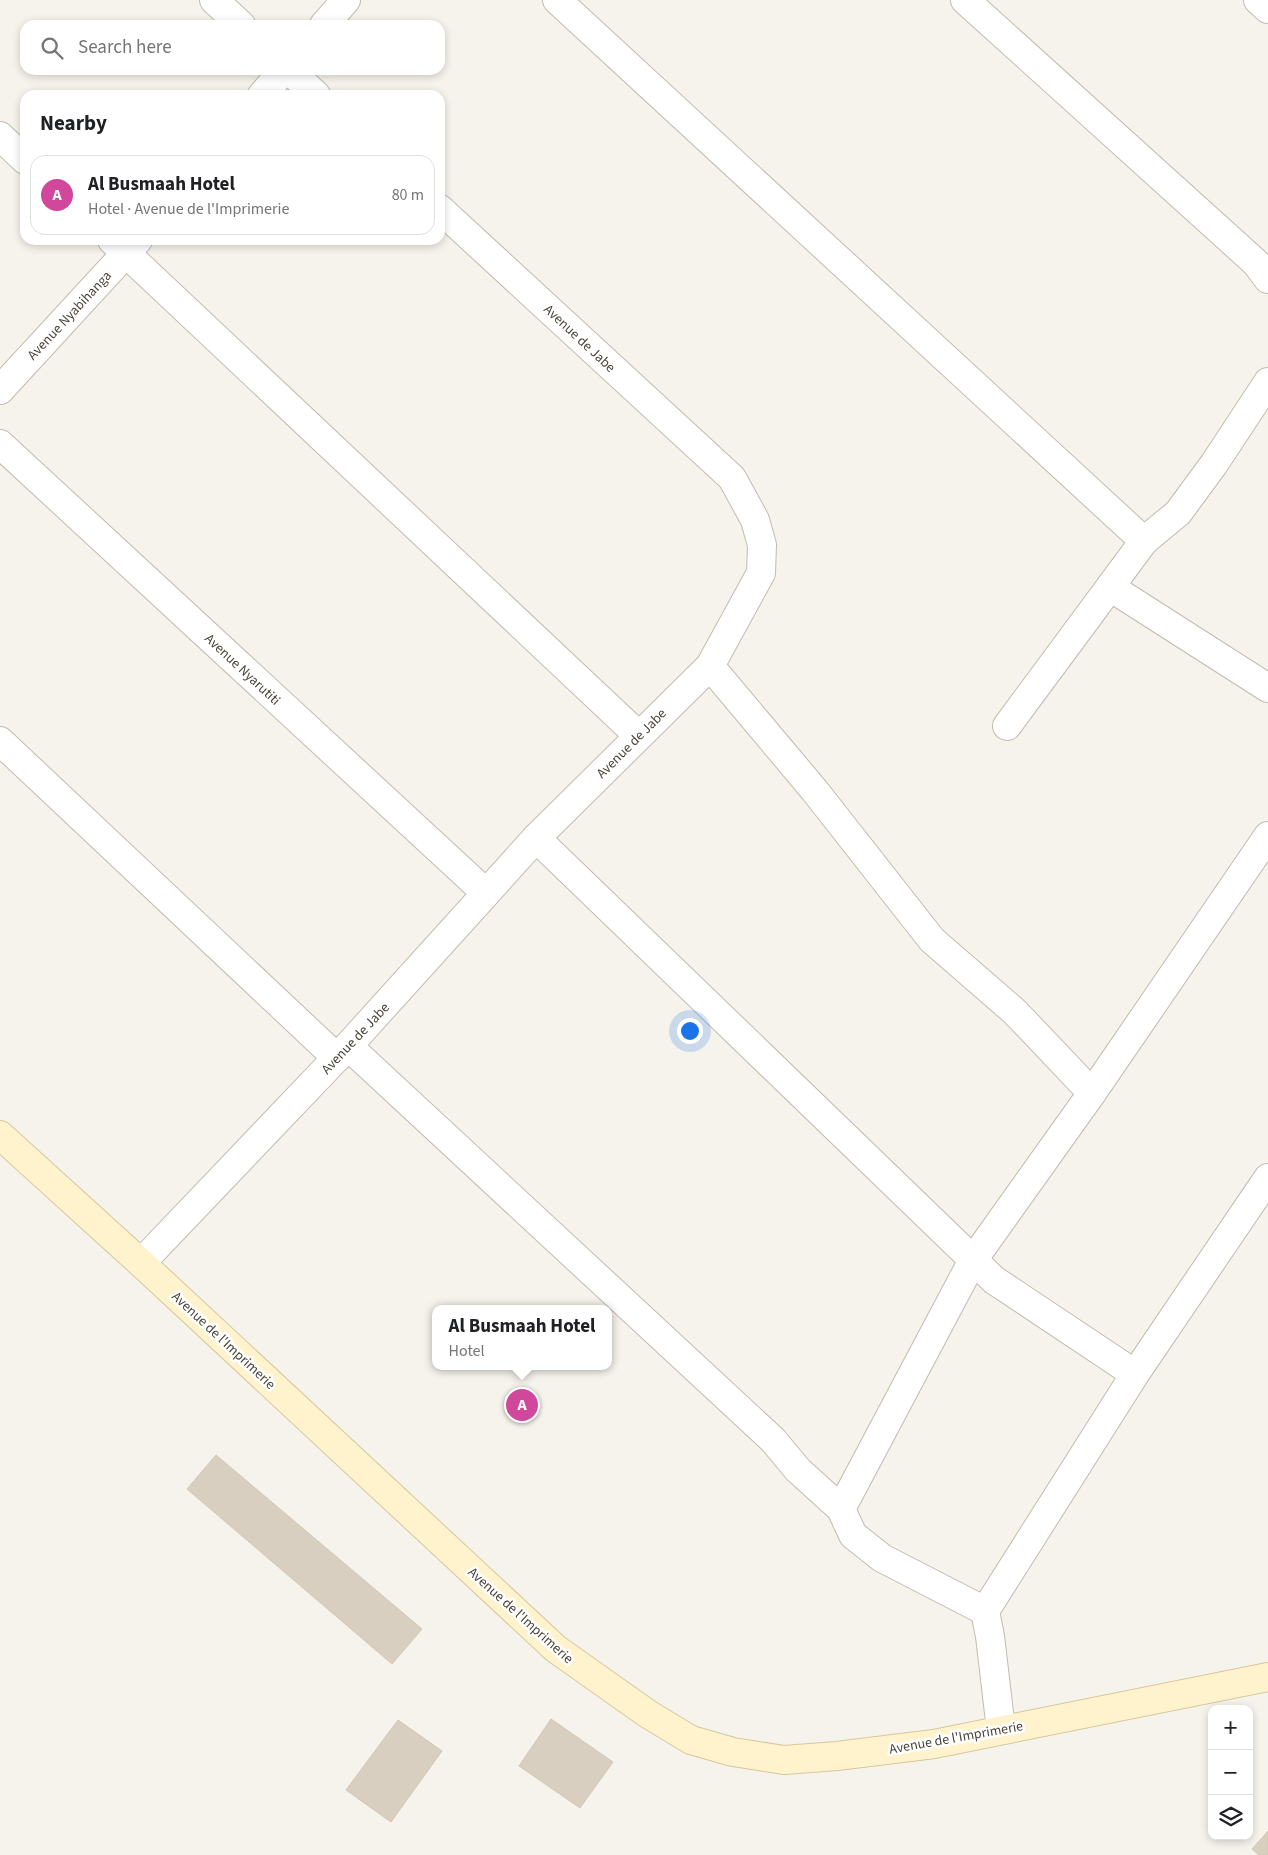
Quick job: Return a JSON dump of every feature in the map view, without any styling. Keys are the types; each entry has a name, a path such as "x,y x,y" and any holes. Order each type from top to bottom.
{"street":[{"path":"214,0 236,20"},
{"path":"328,20 346,0"},
{"path":"557,0 1144,541"},
{"path":"965,0 1264,263"},
{"path":"1258,0 1268,10"},
{"path":"266,90 280,75"},
{"path":"294,75 311,90"},
{"path":"0,136 20,155"},
{"name":"Avenue de Jabe","path":"141,1263 342,1052 536,838 710,666 761,573 762,545 756,520 732,478 445,214"},
{"name":"Avenue Nyabihanga","path":"0,390 124,245"},
{"path":"126,245 638,736"},
{"path":"1007,726 1144,541 1178,513 1214,464 1268,382"},
{"name":"Avenue Nyarutiti","path":"0,444 486,893"},
{"path":"1110,587 1268,688"},
{"path":"710,666 815,791 932,940 1015,1012 1092,1093"},
{"path":"0,741 765,1434 798,1470 841,1509 853,1535 882,1558 985,1611"},
{"path":"841,1509 973,1260 1092,1093 1268,836"},
{"path":"536,838 994,1280 1135,1374"},
{"name":"Avenue de l'Imprimerie","path":"0,1135 141,1263 556,1649 648,1714 691,1740 733,1752 784,1760 934,1744 1268,1677"},
{"path":"1001,1730 990,1636 985,1611 1135,1374 1268,1178"}],"building":[{"path":"216,1455 422,1629 392,1664 187,1489"},
{"path":"551,1719 613,1762 580,1808 519,1766"},
{"path":"398,1720 442,1751 391,1822 346,1790"},
{"path":"1268,1831 1268,1855 1259,1855 1252,1849"}],"place":[{"name":"Al Busmaah Hotel","path":"522,1405"}]}
